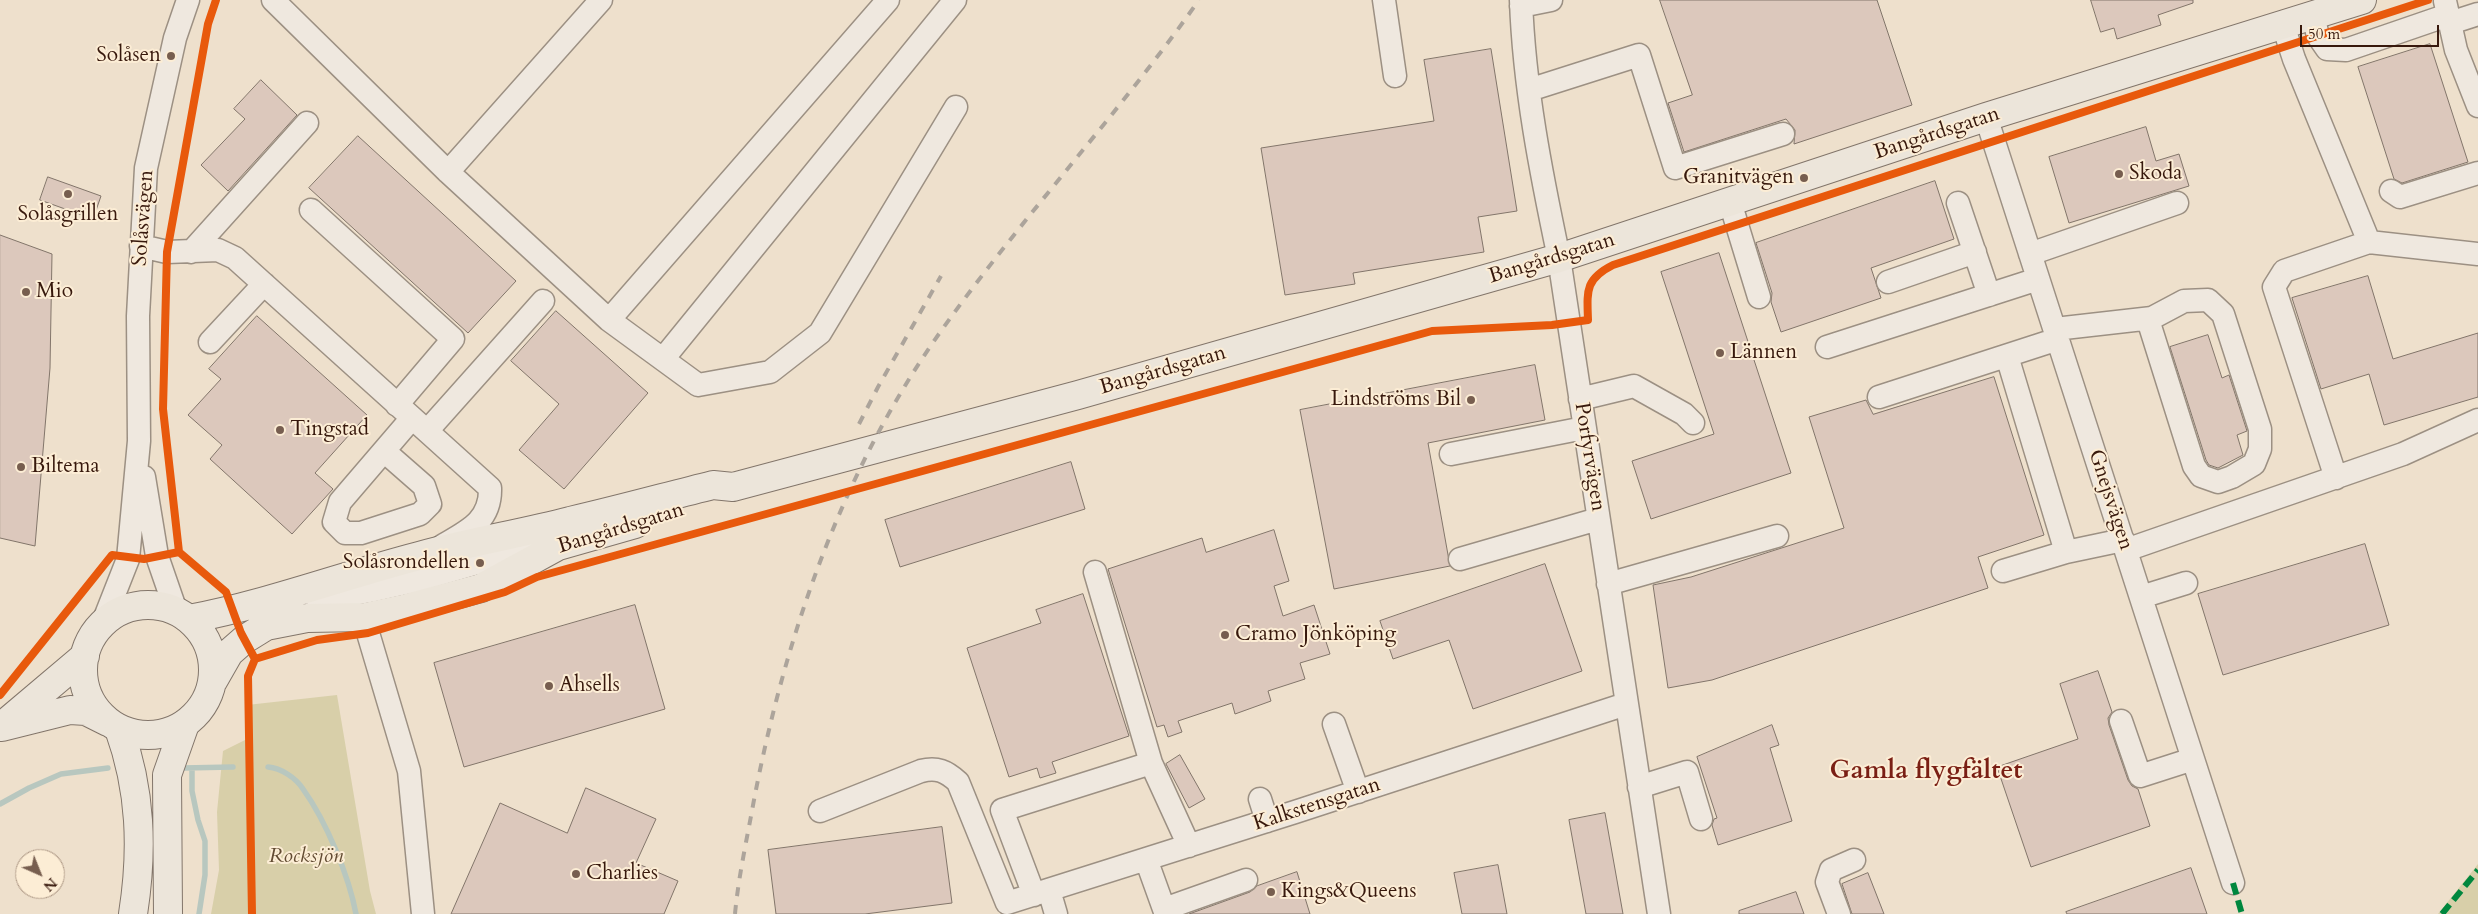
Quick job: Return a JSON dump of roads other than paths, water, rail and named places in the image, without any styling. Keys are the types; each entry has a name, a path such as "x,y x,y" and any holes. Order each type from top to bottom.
{"main road":[{"name":"Bangårdsgatan","path":"213,681 229,653 244,638 266,626 360,605 403,610 481,588 558,546 718,500 733,488 1078,395 1559,258 1986,117 2283,25 2319,10 2362,0"},
{"name":"Bangårdsgatan","path":"183,615 233,611 431,552 569,522 713,484 733,488"},
{"path":"1,727 70,710 86,711 114,726 136,734 153,736 170,732 185,724 198,713 208,698 213,681 214,664 210,647 201,632 183,615 157,606 137,606 118,613 102,625 88,644 85,656 83,671 85,686 98,712 114,726 130,759 136,789 140,851 134,914"},
{"path":"1,727 85,656"},
{"path":"168,914 167,775 185,724"}],"street":[{"name":"Solåsvägen","path":"102,625 128,559 139,441 138,316 146,168 175,38 188,0"},
{"path":"273,0 448,172 609,320 698,385 770,372 820,334 956,107"},
{"path":"448,172 601,0"},
{"path":"609,320 888,0"},
{"path":"663,360 955,0"},
{"path":"1384,0 1395,76"},
{"path":"1521,3 1551,0"},
{"name":"Porfyrvägen","path":"1521,3 1537,152 1559,258 1626,704 1660,914"},
{"path":"2319,10 2318,36 2327,49 2346,50 2448,13 2478,14"},
{"path":"2448,13 2456,50 2478,106"},
{"path":"2283,25 2294,58 2370,242"},
{"path":"1529,90 1639,55 1676,168 1783,134"},
{"name":"Gnejsvägen","path":"1986,117 2233,883"},
{"path":"191,252 307,123"},
{"path":"2391,191 2400,197 2478,172"},
{"path":"1730,202 1759,297"},
{"path":"1958,203 1989,295"},
{"path":"2030,254 2177,203"},
{"path":"311,210 453,339 412,418"},
{"path":"2336,478 2274,286 2284,271 2370,242 2478,254"},
{"path":"141,246 167,252 218,250 235,258 490,488 490,503 480,521 431,552"},
{"path":"1888,282 1974,252"},
{"path":"1827,347 2038,279"},
{"path":"210,342 264,284"},
{"path":"1879,397 2007,356 2056,334 2152,318 2184,300 2208,300 2223,314 2260,429 2260,449 2254,464 2218,482 2201,476 2194,466 2150,326 2152,318"},
{"path":"384,451 412,418 543,302"},
{"path":"2007,356 2066,552"},
{"path":"1580,399 1634,386 1684,414 1693,423"},
{"path":"2003,571 2066,552 2124,545 2336,478 2403,454 2478,420"},
{"path":"1451,454 1584,428"},
{"name":"Solåsvägen","path":"139,441 157,556 183,615"},
{"path":"1460,559 1598,519"},
{"path":"1608,584 1777,536"},
{"path":"1095,572 1152,763 1189,846"},
{"path":"2141,597 2186,582"},
{"name":"Bangårdsgatan","path":"298,593 360,605"},
{"path":"360,605 409,771 423,914"},
{"name":"Kalkstensgatan","path":"820,811 922,771 933,768 948,773 958,782 1008,903 1358,792 1626,704"},
{"path":"2121,721 2140,776 2193,758"},
{"path":"1334,724 1358,792"},
{"path":"1056,914 1041,893 1002,810 1152,763"},
{"path":"1639,787 1686,772 1701,819"},
{"path":"1260,799 1267,821"},
{"path":"1146,860 1164,909 1246,880"},
{"path":"1839,914 1827,882 1830,870 1854,860"}],"waterway":[{"path":"183,768 233,767"},
{"path":"268,767 278,769 292,777 312,802 336,849 353,899 356,914"},
{"path":"0,804 29,788 61,774 108,768"},
{"path":"192,768 192,791 205,841 205,875 199,914"}],"railway":[{"path":"735,914 740,877 764,752 798,625 820,563 845,502 873,443 905,386 941,331 1004,247 1168,43 1199,0"},
{"path":"859,424 941,276"}],"place":[{"name":"Solåsen","path":"171,56"},
{"name":"Skoda","path":"2119,174"},
{"name":"Granitvägen","path":"1804,178"},
{"name":"Solåsgrillen","path":"68,194"},
{"name":"Mio","path":"26,292"},
{"name":"Lännen","path":"1720,353"},
{"name":"Lindströms Bil","path":"1471,400"},
{"name":"Tingstad","path":"280,430"},
{"name":"Biltema","path":"21,467"},
{"name":"Solåsrondellen","path":"480,563"},
{"name":"Cramo Jönköping","path":"1225,635"},
{"name":"Ahsells","path":"549,686"},
{"name":"Charlies","path":"576,874"},
{"name":"Kings&Queens","path":"1271,892"}],"district":[{"name":"Gamla flygfältet","path":"1926,772"}],"park label":[{"name":"Rocksjön","path":"306,857"}]}
